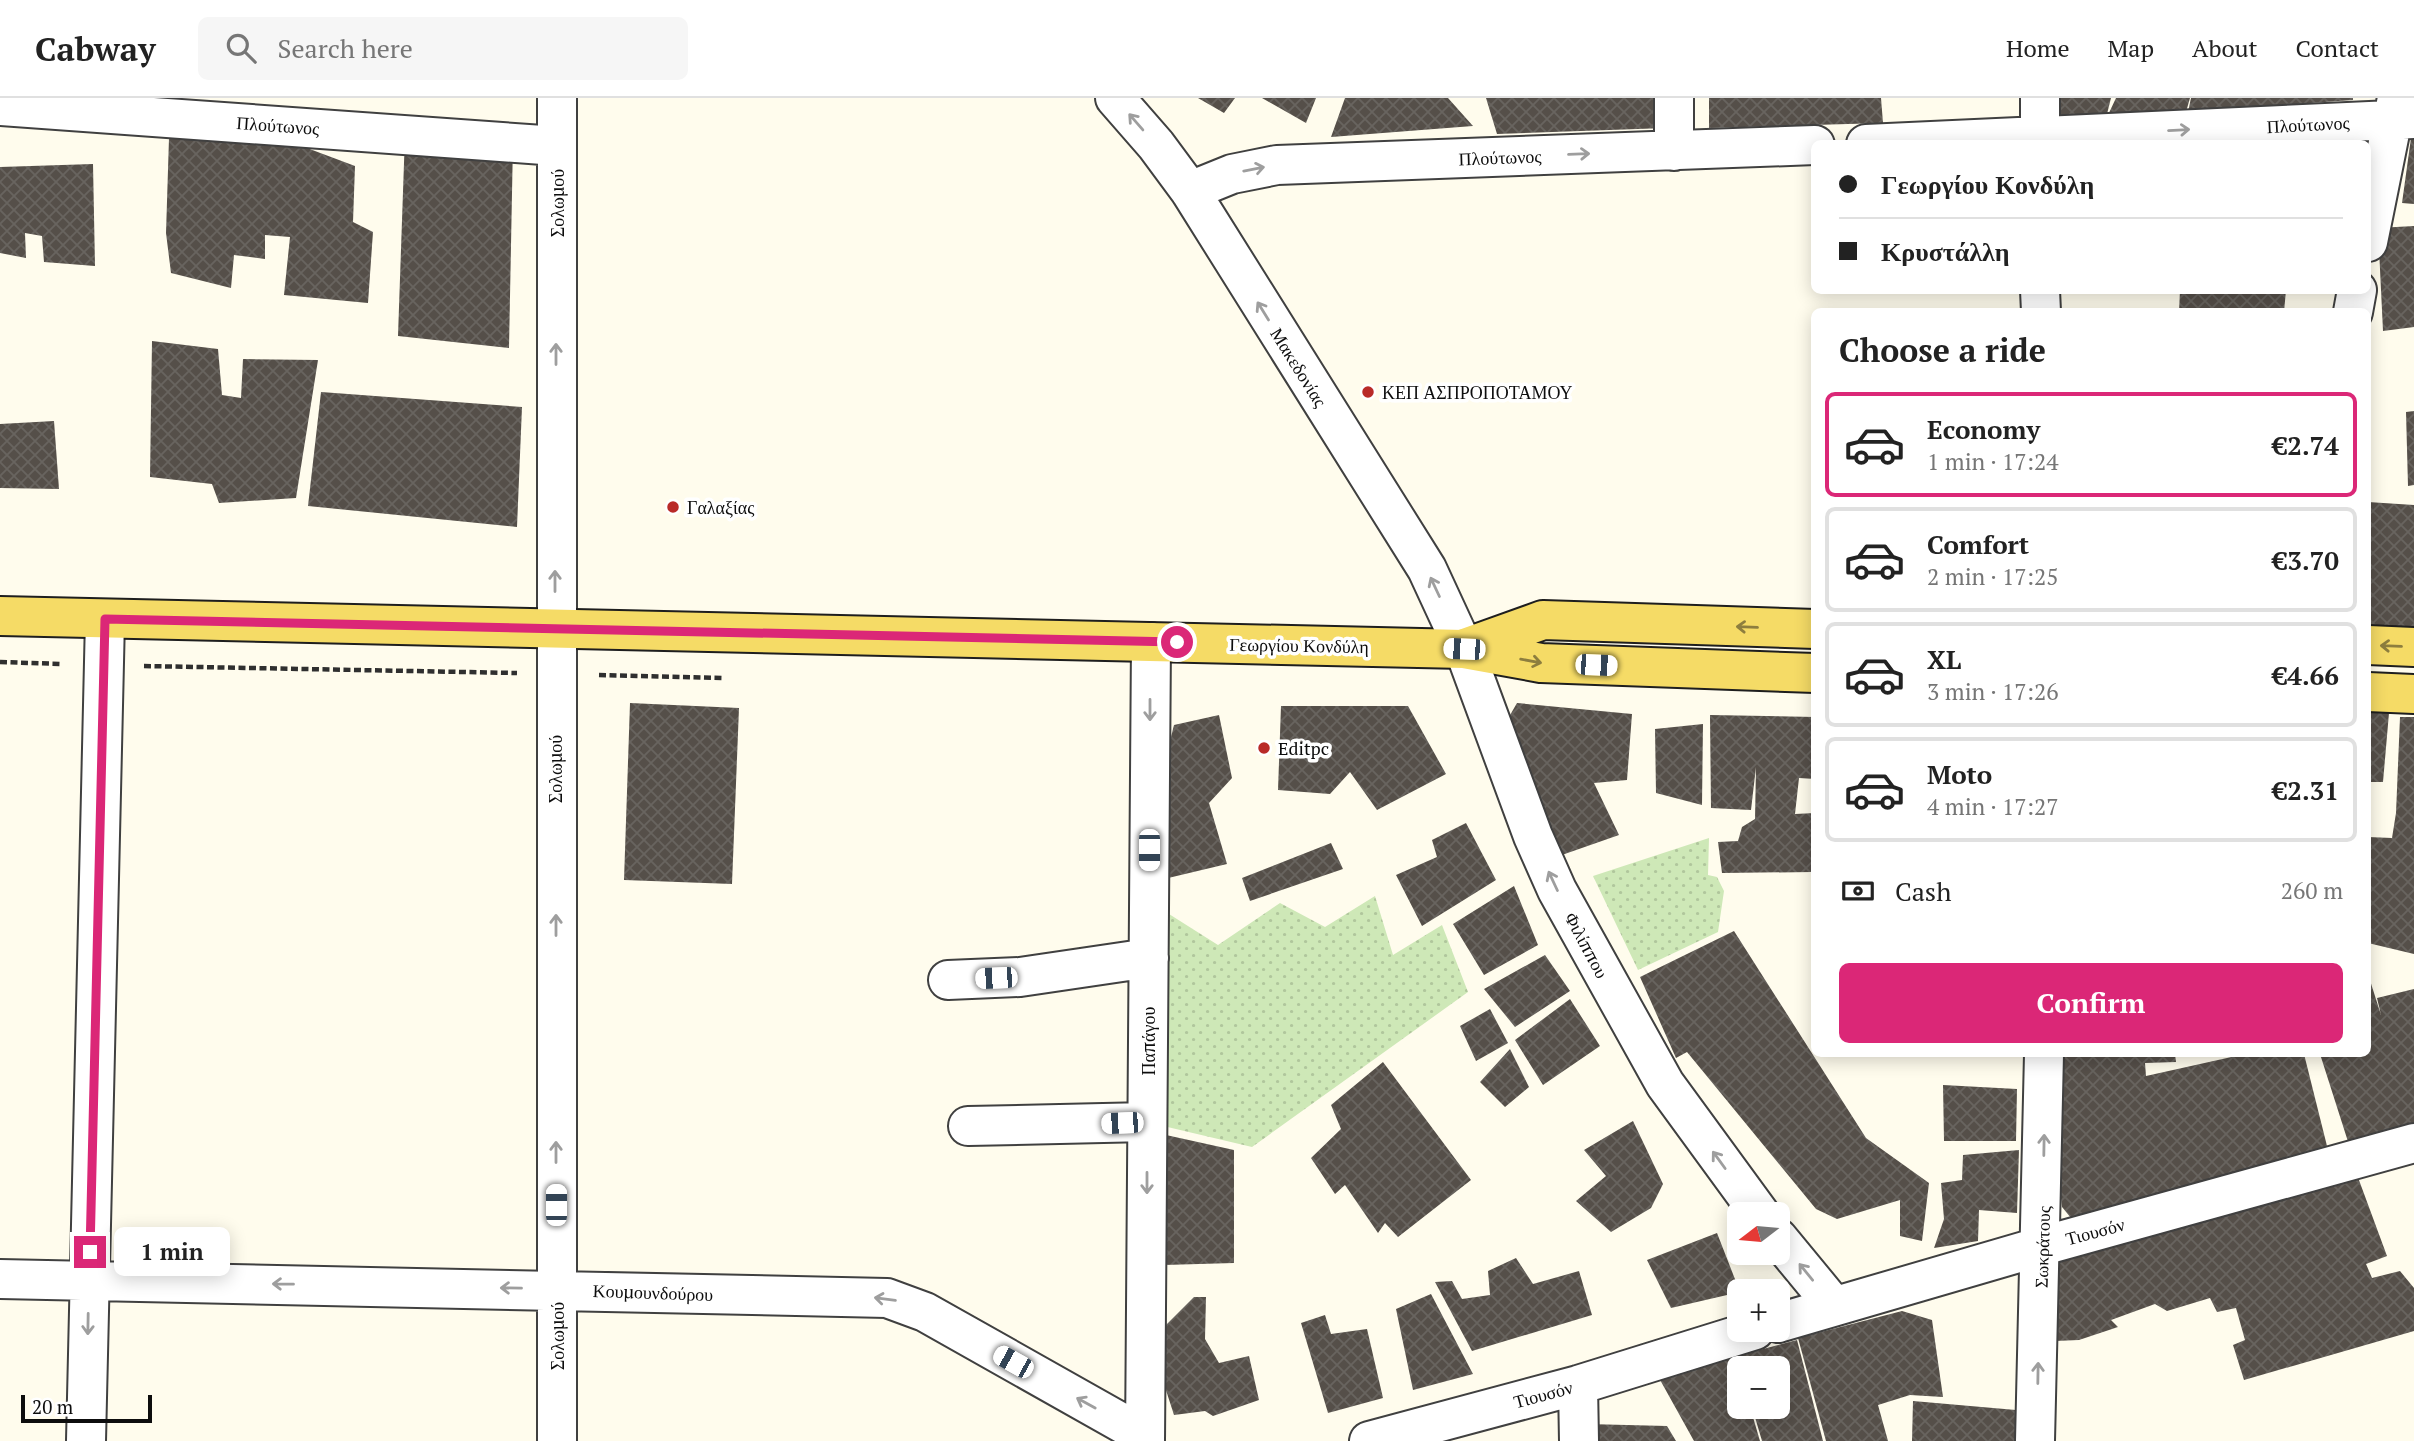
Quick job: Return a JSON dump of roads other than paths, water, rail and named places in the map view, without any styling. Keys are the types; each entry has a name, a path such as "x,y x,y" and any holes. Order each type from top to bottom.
{"main road":[{"name":"Γεωργίου Κονδύλη","path":"0,616 1464,649 1541,663 1811,673"},
{"name":"Γεωργίου Κονδύλη","path":"1464,649 1543,620 1811,629"},
{"path":"2371,645 2414,647"},
{"path":"2371,692 2414,694"}],"street":[{"name":"Σολωμού","path":"557,98 557,1441"},
{"name":"Μακεδονίας","path":"1115,98 1156,145 1190,191 1427,569 1464,649"},
{"path":"1674,98 1674,151"},
{"path":"2040,98 2040,140"},
{"name":"Πλούτωνος","path":"0,106 557,146"},
{"name":"Πλούτωνος","path":"2040,140 2402,112"},
{"path":"2371,231 2402,112"},
{"name":"Πλούτωνος","path":"1190,191 1232,174 1277,165 1811,145"},
{"path":"86,1441 105,619"},
{"name":"Παπάγου","path":"1145,1439 1151,642"},
{"name":"Φιλίππου","path":"1464,649 1533,836 1557,890 1665,1084 1751,1202"},
{"path":"948,980 1020,977 1149,958"},
{"name":"Σωκράτους","path":"2035,1441 2042,1245 2044,1057"},
{"path":"968,1126 1147,1122"},
{"name":"Τιουσόν","path":"1790,1319 2042,1245 2414,1143"},
{"path":"1790,1253 1834,1306"},
{"name":"Κουμουνδούρου","path":"0,1279 887,1298 925,1312 1145,1439"},
{"name":"Τιουσόν","path":"1369,1441 1578,1385 1727,1339"},
{"path":"1578,1385 1579,1441"}],"place":[{"name":"ΚΕΠ ΑΣΠΡΟΠΟΤΑΜΟΥ","path":"1368,392"},
{"name":"Γαλαξίας","path":"673,507"},
{"name":"Editpc","path":"1264,748"}]}
